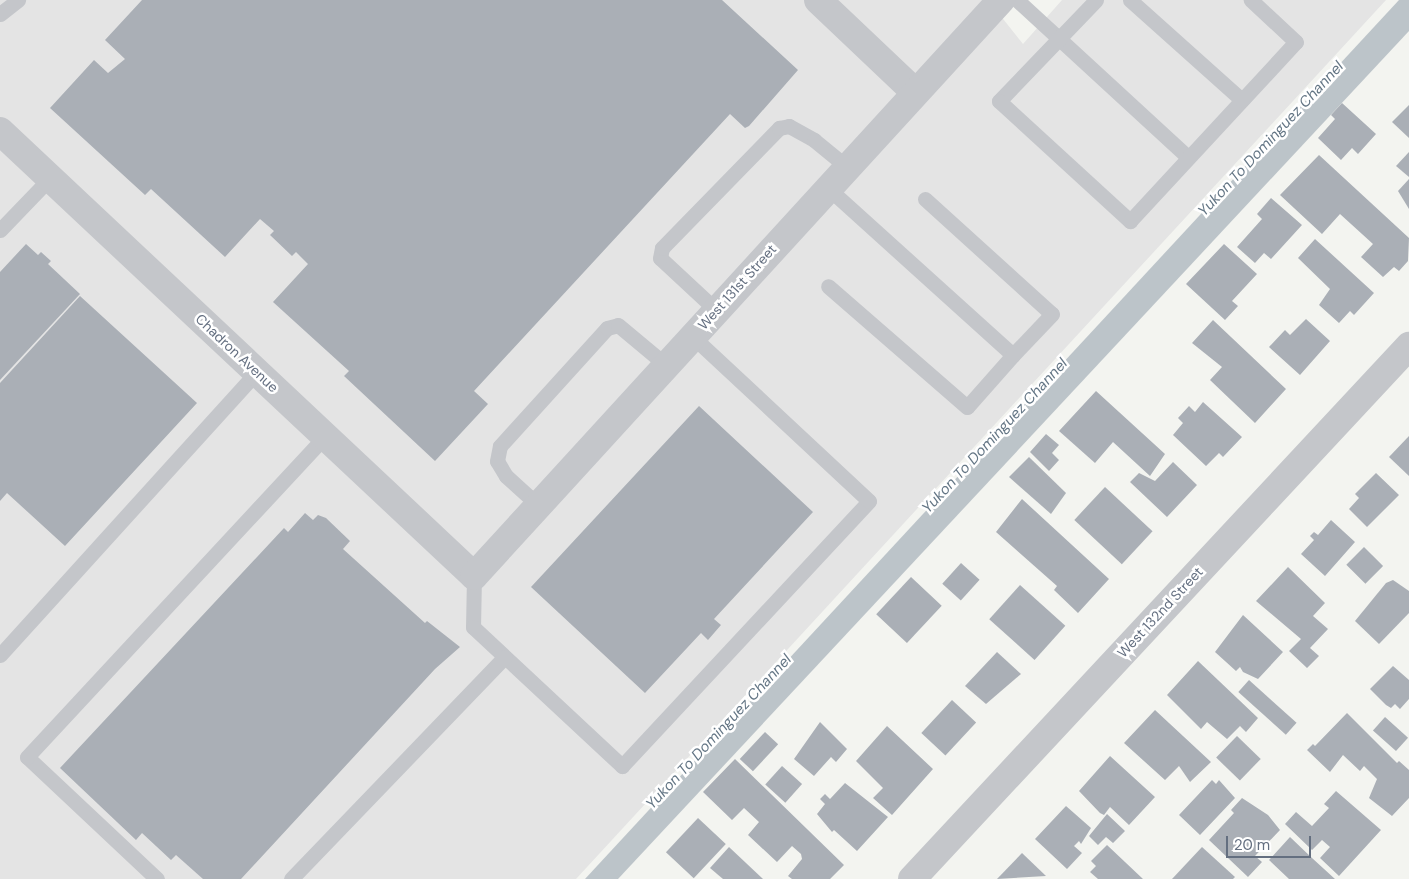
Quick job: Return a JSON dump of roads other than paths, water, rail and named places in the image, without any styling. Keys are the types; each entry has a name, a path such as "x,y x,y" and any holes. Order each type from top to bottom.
{"street":[{"path":"818,0 915,92"},
{"name":"West 131st Street","path":"474,576 915,92 1002,0"},
{"name":"Chadron Avenue","path":"0,131 474,576"},
{"name":"West 132nd Street","path":"912,879 1409,346"}],"lane":[{"path":"0,14 18,0"},
{"path":"1017,0 1188,157"},
{"path":"1096,0 999,101 1130,221 1296,42 1251,0"},
{"path":"1130,0 1242,100"},
{"path":"716,310 660,258 662,248 779,128 789,126 814,140 847,167"},
{"path":"0,230 50,178"},
{"path":"828,188 1013,356"},
{"path":"828,286 967,407 1052,314 925,199"},
{"path":"538,505 506,476 497,461 500,446 601,335 618,325 666,365"},
{"path":"474,576 473,627 622,766 869,500 692,336"},
{"path":"0,655 256,372"},
{"path":"156,879 27,758 325,436"},
{"path":"291,879 506,657"}],"water":[{"name":"Yukon To Dominguez Channel","path":"1399,0 1409,0 1409,31 618,879 585,879"}]}
